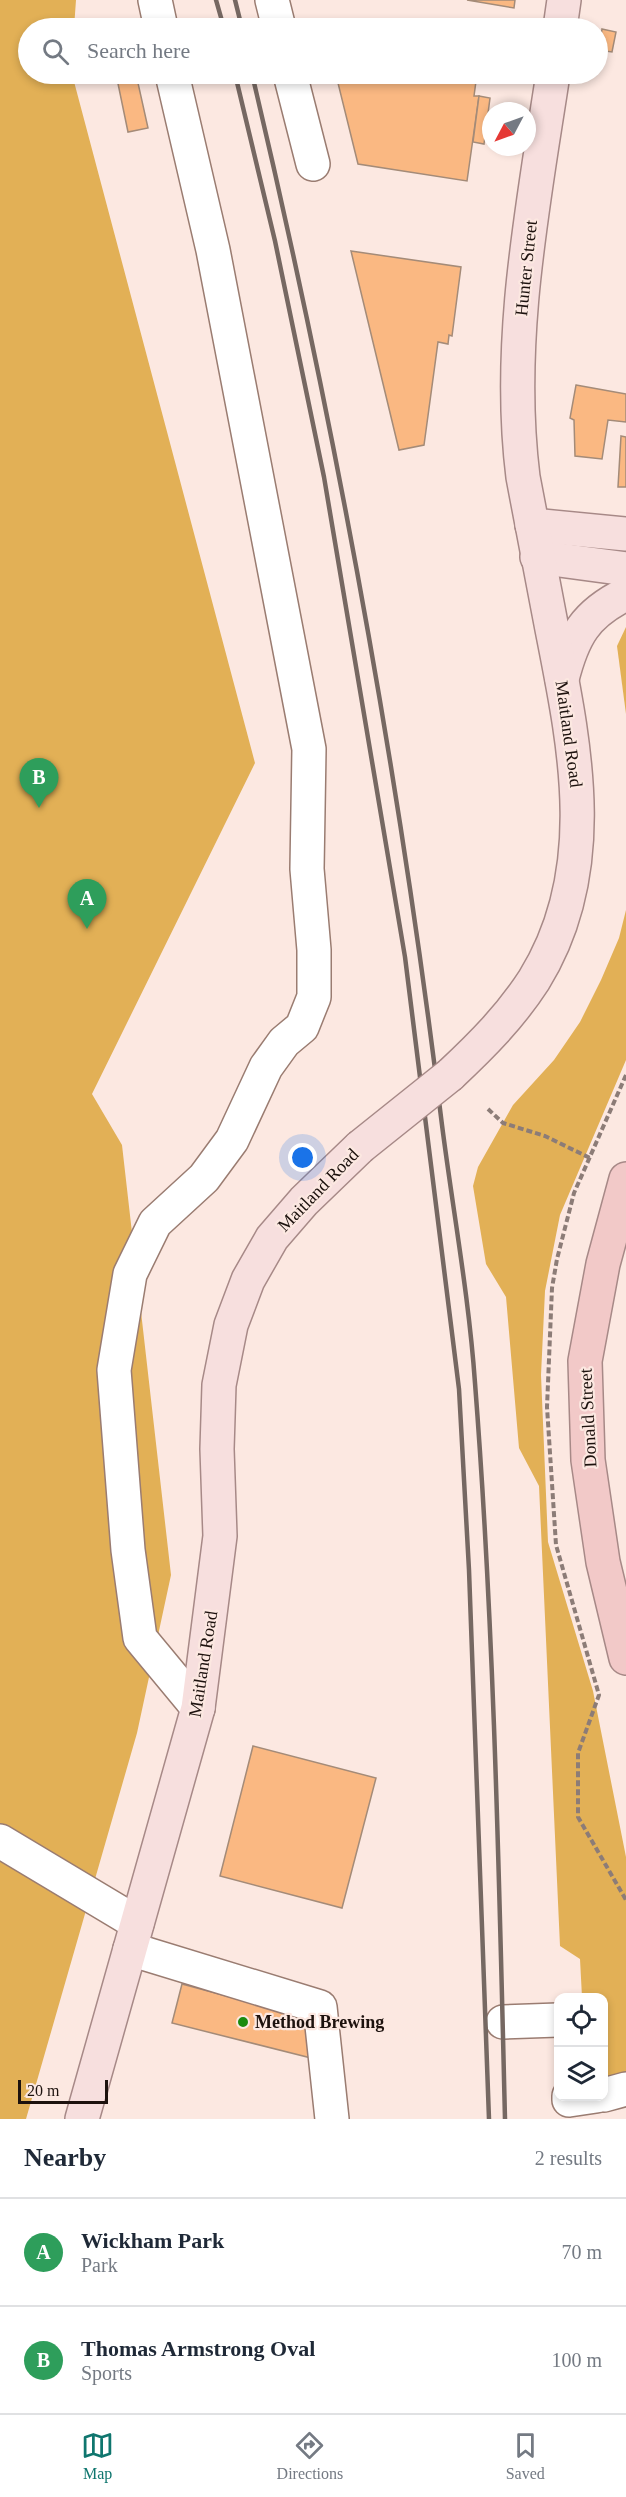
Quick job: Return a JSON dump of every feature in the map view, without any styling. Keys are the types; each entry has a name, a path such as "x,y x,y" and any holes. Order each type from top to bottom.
{"highway":[{"name":"Donald Street","path":"626,1179 603,1264 585,1361 588,1460 603,1562 626,1658"}],"main road":[{"path":"561,18 564,0"},
{"name":"Hunter Street","path":"521,464 519,396 522,290 552,84"},
{"name":"Maitland Road","path":"82,2119 198,1708 220,1536 217,1449 219,1385 231,1325 248,1280 272,1238 304,1201 360,1147 450,1075 501,1026 535,978 558,928 567,899 579,825 576,762 521,464"},
{"path":"532,525 626,534"},
{"path":"537,557 626,569"},
{"path":"562,681 570,647 584,626 598,611 626,594"}],"lane":[{"path":"155,0 159,18"},
{"path":"272,0 276,18"},
{"path":"174,84 213,250 309,749 307,869 314,950 314,997 302,1026 284,1042 266,1067 232,1140 204,1178 155,1223 130,1275 114,1371 128,1550 140,1638 198,1708"},
{"path":"293,84 313,164"},
{"path":"0,1841 133,1936 320,2007 332,2119"},
{"path":"503,2022 554,2020"},
{"path":"608,2094 626,2089"}],"path":[{"path":"488,1108 503,1123 545,1136 590,1158"}],"shaded area":[{"path":"0,0 76,0 75,18 18,18 18,84 75,84 255,763 92,1094 122,1145 171,1575 137,1733 26,2119 0,2119"},
{"path":"626,627 626,714 617,646"},
{"path":"626,910 626,1060 560,1215 545,1291 541,1375 548,1542 593,1691 626,1857 626,2075 608,2079 608,1993 582,1993 580,1959 560,1946 539,1486 519,1448 506,1297 486,1264 473,1186 478,1167 513,1105 554,1060 580,1022 619,938"}],"building":[{"path":"467,0 515,0 514,8"},
{"path":"608,30 616,32 612,52 608,51"},
{"path":"118,84 138,84 148,128 128,132"},
{"path":"338,84 476,84 474,96 479,96 467,181 358,164"},
{"path":"479,96 490,98 489,102 482,102 482,144 473,142"},
{"path":"351,251 461,267 452,336 449,335 448,344 438,342 424,445 399,450"},
{"path":"576,385 626,394 626,422 608,420 602,459 575,456 574,420 570,418"},
{"path":"621,436 626,437 626,487 618,487"},
{"path":"253,1746 376,1778 342,1908 220,1876"},
{"name":"Method Brewing","path":"182,1984 315,2020 315,2059 172,2023"}],"railway":[{"path":"216,0 221,18"},
{"path":"235,0 240,18"},
{"path":"237,84 275,241 324,477 405,957 459,1389 469,1570 489,2119"},
{"path":"254,84 337,465 385,728 425,992 469,1318 487,1566 498,1843 505,2119"}],"place":[{"name":"Thomas Armstrong Oval","path":"39,808"},
{"name":"Wickham Park","path":"87,929"},
{"name":"Method Brewing","path":"243,2022"}]}
